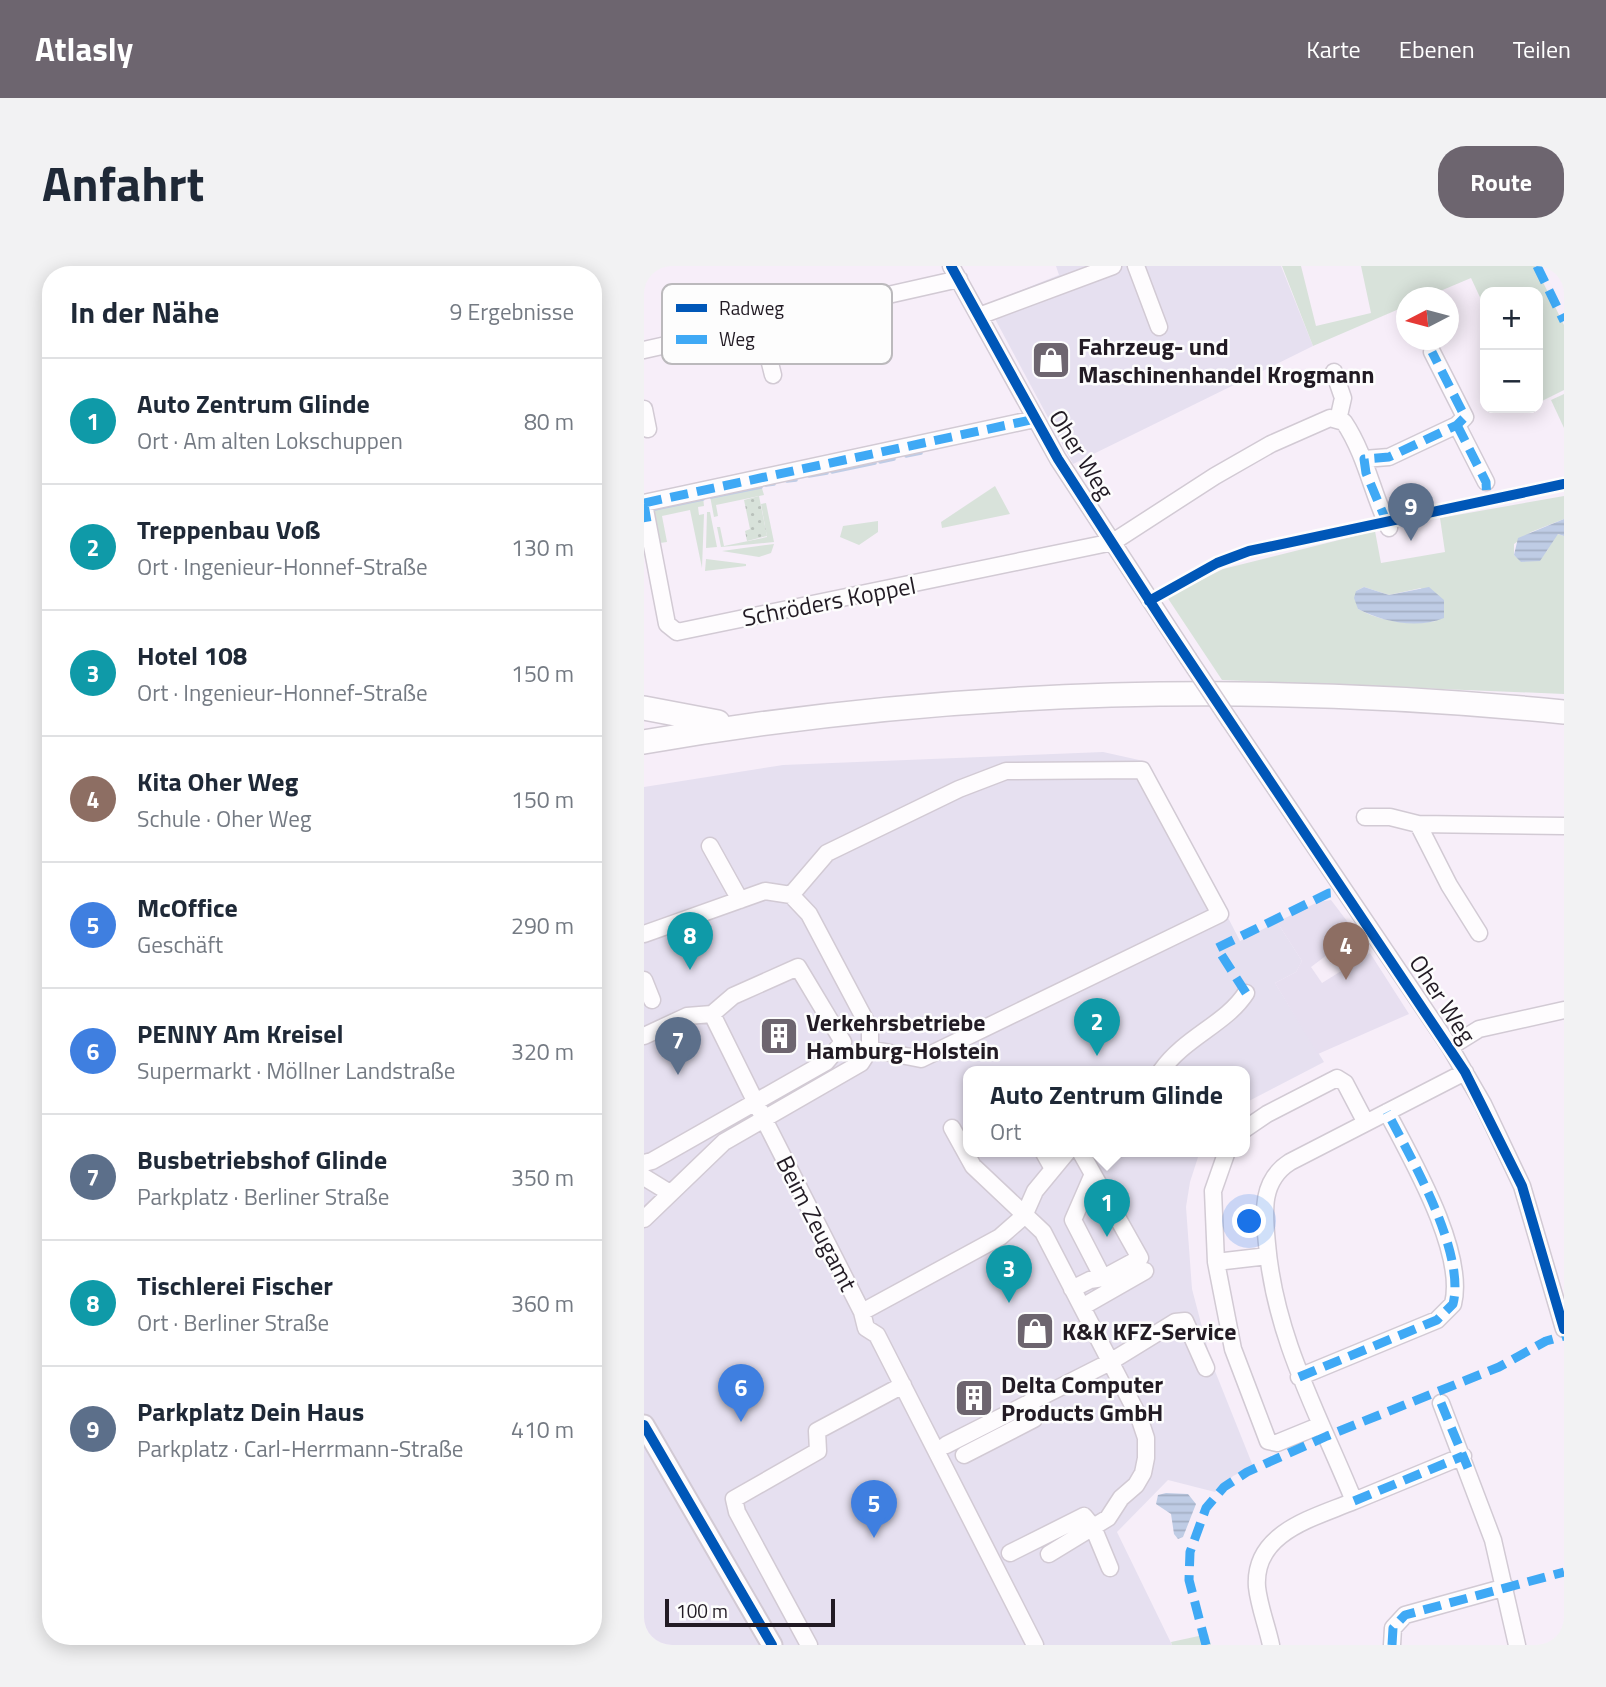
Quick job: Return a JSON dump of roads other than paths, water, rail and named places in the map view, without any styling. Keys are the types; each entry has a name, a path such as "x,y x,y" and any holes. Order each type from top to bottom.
{"highway":[{"path":"644,741 899,706 1115,694 1341,696 1564,712"},
{"path":"644,708 742,726"}],"main road":[{"path":"644,1424 772,1645"}],"street":[{"path":"979,316 1113,266"},
{"path":"1136,266 1159,327"},
{"path":"892,289 955,273"},
{"name":"Oher Weg","path":"955,273 1035,419 1113,542 1465,1072 1522,1186 1564,1329"},
{"path":"644,350 662,346"},
{"path":"1364,460 1389,457 1457,425 1465,416 1432,352"},
{"path":"770,364 773,375"},
{"path":"1334,372 1343,398 1343,409 1338,421"},
{"path":"644,409 648,429"},
{"path":"1113,542 1215,476 1271,444 1330,418 1344,422 1358,442 1366,473 1389,528"},
{"name":"Schröders Koppel","path":"1035,419 644,504 649,562 667,624 677,632 1113,542"},
{"path":"1457,425 1486,482"},
{"path":"791,895 827,853 959,789 1006,771 1142,770 1220,914 921,1059 870,1049"},
{"path":"1365,817 1390,817 1418,824 1563,830"},
{"path":"1418,824 1448,885 1479,933"},
{"path":"710,846 740,900"},
{"path":"644,934 765,891 791,895 809,914 870,1029 870,1049 861,1063 724,1142 644,1219"},
{"path":"644,1035 687,1016 712,1014 733,996 798,967 843,1042 826,1062 757,1103 644,1163"},
{"path":"644,980 652,1000"},
{"path":"1165,1066 1174,1053 1237,1006 1246,993"},
{"path":"1450,1047 1479,1029 1564,1010"},
{"name":"Beim Zeugamt","path":"712,1014 862,1311 866,1328 877,1335 903,1385"},
{"path":"1354,1501 1299,1377 1281,1326 1268,1256 1265,1201 1272,1178 1290,1162 1465,1072"},
{"path":"1250,1126 1337,1078 1345,1083 1366,1123"},
{"path":"1299,1377 1441,1318 1453,1304 1451,1265 1439,1220 1387,1112"},
{"path":"953,1128 963,1147"},
{"path":"968,1157 973,1166 1043,1233 1139,1417 1146,1438 1143,1473 1136,1485 1121,1497 1108,1518 1049,1553"},
{"path":"1047,1157 1052,1167"},
{"path":"862,1311 1000,1237 1024,1216 1035,1191 1062,1157"},
{"path":"1073,1289 1090,1280 1103,1278 1140,1258 1083,1157"},
{"path":"1225,1157 1213,1191 1216,1262 1233,1349 1267,1440 1275,1443 1321,1425"},
{"path":"1093,1174 1073,1220 1103,1278"},
{"path":"644,1177 670,1194"},
{"path":"1216,1262 1268,1256"},
{"path":"1082,1307 1145,1271"},
{"path":"946,1445 1110,1362 1175,1322 1185,1321 1206,1368"},
{"path":"809,1645 737,1512 734,1499 818,1451 817,1431 903,1385 1035,1645"},
{"path":"964,1455 1034,1419 1030,1402"},
{"path":"1441,1403 1487,1521 1506,1587 1517,1645"},
{"path":"1271,1645 1257,1588 1258,1570 1265,1553 1276,1538 1290,1528 1463,1456"},
{"path":"1010,1553 1084,1516 1093,1527 1110,1568"},
{"path":"1392,1645 1393,1628 1405,1615 1506,1587"}],"water":[{"path":"1564,519 1564,536 1558,534 1540,561 1521,562 1514,555 1518,538"},
{"path":"1364,587 1389,595 1429,587 1444,600 1444,618 1412,623 1368,614 1358,609 1354,598 1356,591"},
{"path":"1188,1494 1196,1504 1183,1537 1178,1539 1174,1534 1171,1514 1156,1504 1158,1495"}],"waterway":[{"path":"906,456 921,453"},
{"path":"880,462 894,459"},
{"path":"832,472 875,463"},
{"path":"809,476 827,473"},
{"path":"787,481 796,480"},
{"path":"766,485 774,484"},
{"path":"711,497 761,487"},
{"path":"655,509 703,499"}],"place":[{"name":"Fahrzeug- und Maschinenhandel Krogmann","path":"1051,360"},
{"name":"Parkplatz Dein Haus","path":"1411,541"},
{"name":"Tischlerei Fischer","path":"690,970"},
{"name":"Kita Oher Weg","path":"1346,980"},
{"name":"Verkehrsbetriebe Hamburg-Holstein","path":"779,1036"},
{"name":"Treppenbau Voß","path":"1097,1056"},
{"name":"Busbetriebshof Glinde","path":"678,1075"},
{"name":"Auto Zentrum Glinde","path":"1107,1237"},
{"name":"Hotel 108","path":"1009,1303"},
{"name":"K&K KFZ-Service","path":"1035,1331"},
{"name":"Delta Computer Products GmbH","path":"974,1398"},
{"name":"PENNY Am Kreisel","path":"741,1422"},
{"name":"McOffice","path":"874,1538"}]}
